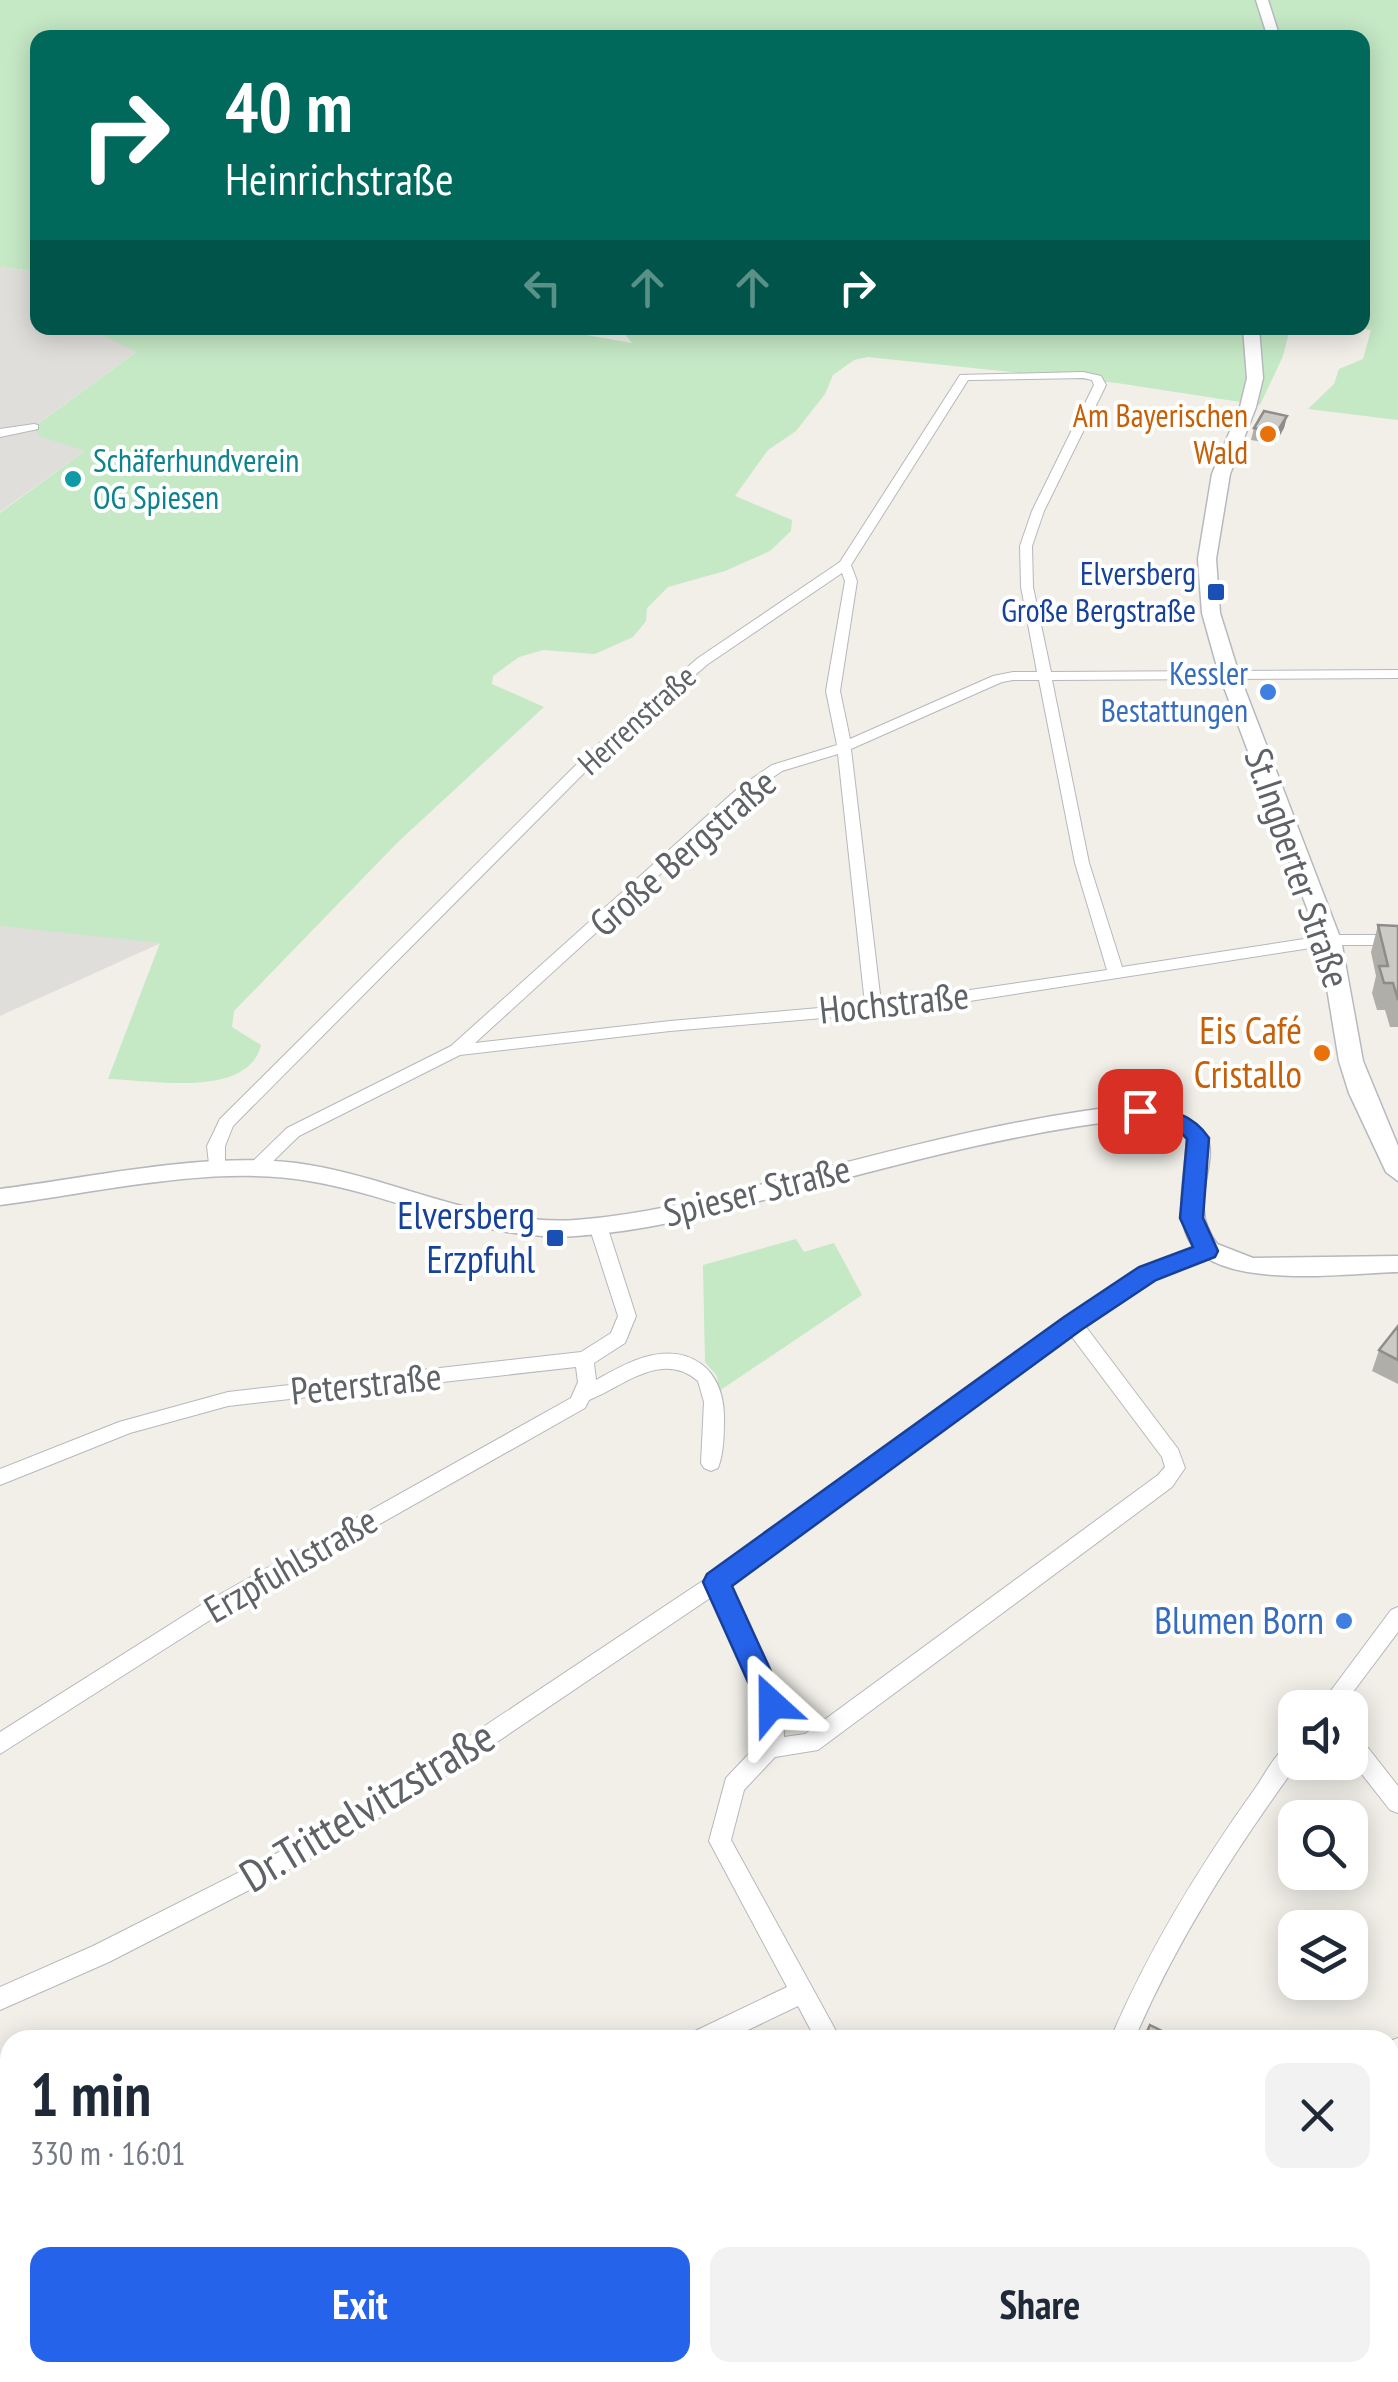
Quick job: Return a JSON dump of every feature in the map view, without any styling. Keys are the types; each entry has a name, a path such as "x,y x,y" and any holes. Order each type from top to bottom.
{"main road":[{"path":"1262,0 1271,30"},
{"name":"St.Ingberter Straße","path":"1253,335 1256,359 1252,387 1221,474 1207,559 1211,612 1229,674 1330,940 1355,1074 1375,1129 1398,1172"}],"street":[{"name":"Herrenstraße","path":"216,1170 216,1146 226,1124 593,756 703,661 845,565 964,377 1098,378 1100,386 1038,511 1026,546 1027,586 1044,675"},
{"path":"0,432 34,427"},
{"path":"845,565 852,581 833,691 844,747 873,1007"},
{"name":"Große Bergstraße","path":"256,1168 294,1132 456,1050 500,1015 742,792 777,768 844,747 998,679 1044,675 1398,674"},
{"path":"1044,675 1082,863 1116,974"},
{"name":"Hochstraße","path":"456,1050 670,1026 905,1006 1330,940 1398,940"},
{"name":"Spieser Straße","path":"0,1197 256,1168 310,1173 486,1221 543,1228 598,1226 708,1206 965,1140 1140,1111 1188,1126 1198,1138 1192,1218 1207,1251"},
{"path":"584,1394 584,1359 605,1350 626,1326 627,1316 598,1226"},
{"path":"1207,1251 1230,1263 1253,1266 1398,1264"},
{"name":"Dr.Trittelvitzstraße","path":"0,1999 101,1954 325,1840 717,1582 1072,1324 1148,1274 1207,1251"},
{"path":"769,1748 810,1743 1165,1480 1175,1468 1171,1454 1072,1324"},
{"name":"Peterstraße","path":"0,1477 126,1427 228,1399 584,1359"},
{"name":"Erzpfuhlstraße","path":"0,1744 208,1611 578,1404 584,1394 646,1363 694,1364 706,1374 714,1408 711,1463"},
{"path":"717,1582 772,1704 775,1732 769,1748 734,1786 720,1841 824,2030"},
{"path":"1342,1690 1398,1616"},
{"path":"1368,1764 1398,1802"},
{"path":"1126,2030 1146,1983 1237,1828 1278,1774"},
{"path":"722,2030 803,1992"}],"shaded area":[{"path":"0,266 30,271 30,335 102,335 137,351 35,426 85,451 0,512"},
{"path":"0,775 161,943 0,1016"}],"green space":[{"path":"0,0 1259,0 1272,30 30,30 30,271 0,266"},
{"path":"1268,0 1398,0 1398,420 1308,409 1334,384 1339,369 1363,359 1371,330 1370,30 1279,30"},
{"path":"101,335 586,335 632,343 626,335 1288,335 1260,405 1117,383 868,357 854,360 833,375 825,394 796,431 768,450 735,496 792,520 791,531 770,551 725,571 668,587 647,608 646,621 633,637 595,654 543,650 519,657 493,676 492,684 544,707 398,842 234,1011 232,1027 261,1045 252,1062 238,1073 196,1083 108,1079 160,943 0,926 0,513 85,451 39,436 34,427 136,352"},
{"path":"796,1239 804,1252 834,1243 862,1295 719,1391 717,1376 705,1362 703,1265"}],"building":[{"path":"1264,411 1287,416 1277,432 1254,428"},
{"path":"1378,925 1398,926 1398,1000 1393,983 1384,983 1379,966 1388,966"},
{"path":"1398,1326 1398,1360 1379,1350"}],"place":[{"name":"Am Bayerischen Wald","path":"1268,434"},
{"name":"Schäferhundverein OG Spiesen","path":"73,479"},
{"name":"Elversberg Große Bergstraße","path":"1216,592"},
{"name":"Kessler Bestattungen","path":"1268,692"},
{"name":"Eis Café Cristallo","path":"1322,1053"},
{"name":"Elversberg Erzpfuhl","path":"555,1238"},
{"name":"Blumen Born","path":"1344,1621"}],"route":[{"path":"772,1704 717,1582 1072,1324 1148,1274 1207,1251 1192,1218 1198,1138 1188,1126 1140,1111"}]}
